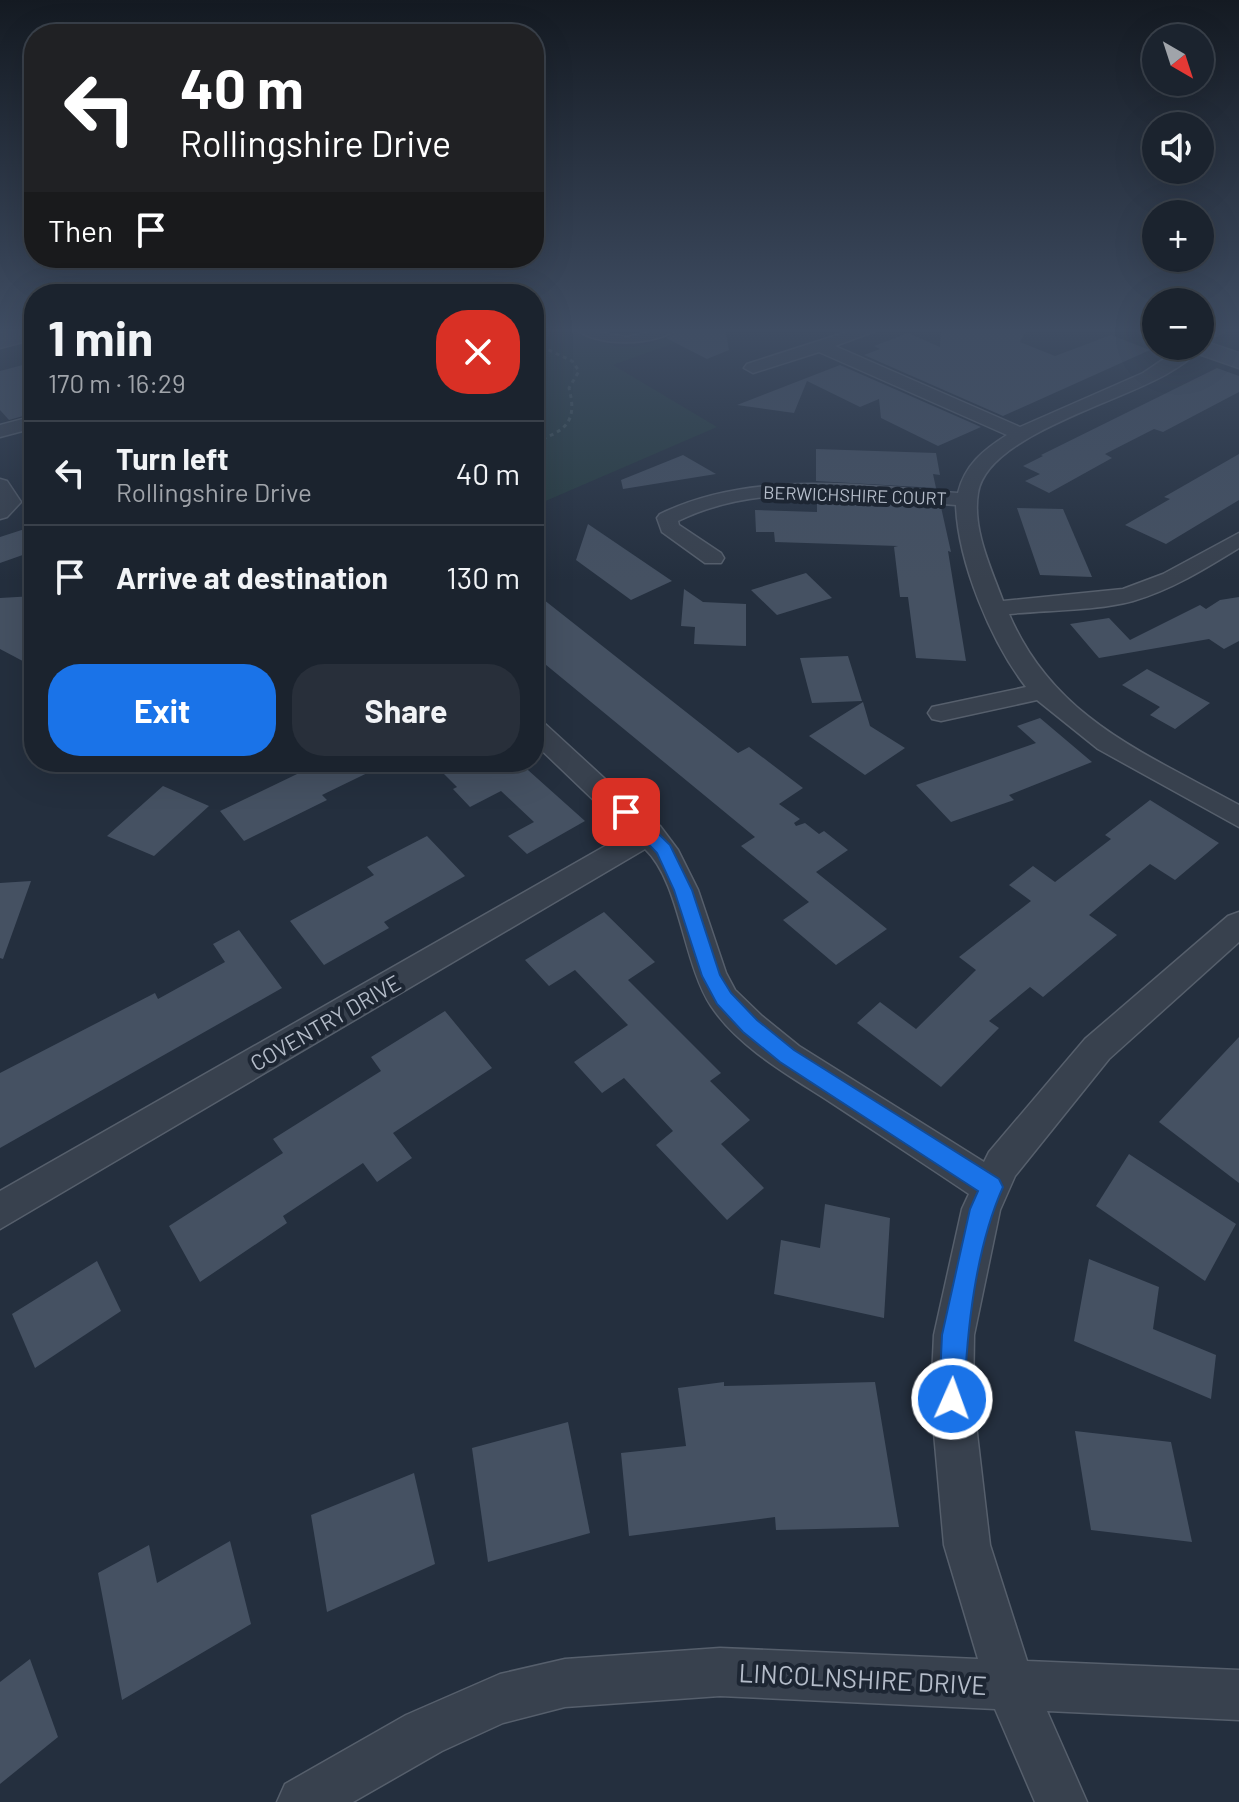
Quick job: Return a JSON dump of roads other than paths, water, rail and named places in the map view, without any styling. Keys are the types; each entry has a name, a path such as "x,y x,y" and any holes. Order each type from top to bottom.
{"street":[{"path":"970,412 1022,435"},
{"path":"1071,412 996,450 972,472 966,500 969,530 981,572 1023,666 1042,691 1071,716 1124,751 1239,817"},
{"path":"0,431 24,425"},
{"path":"0,485 11,502 0,513"},
{"name":"BERWICHSHIRE COURT","path":"713,558 669,528 667,518 707,500 750,492 818,491 966,500"},
{"path":"997,608 1126,596 1176,577 1239,539"},
{"path":"941,713 1042,691"},
{"path":"544,737 650,833 664,850 683,890 711,976 724,999 741,1017 787,1056 991,1187"},
{"name":"COVENTRY DRIVE","path":"0,1211 650,833"},
{"name":"LINCOLNSHIRE DRIVE","path":"303,1802 424,1733 500,1699 565,1683 720,1672 1010,1685 967,1545 952,1399 954,1335 981,1209 1002,1164 1097,1049 1239,924"},
{"path":"1061,1802 1010,1685 1239,1695"}]}
